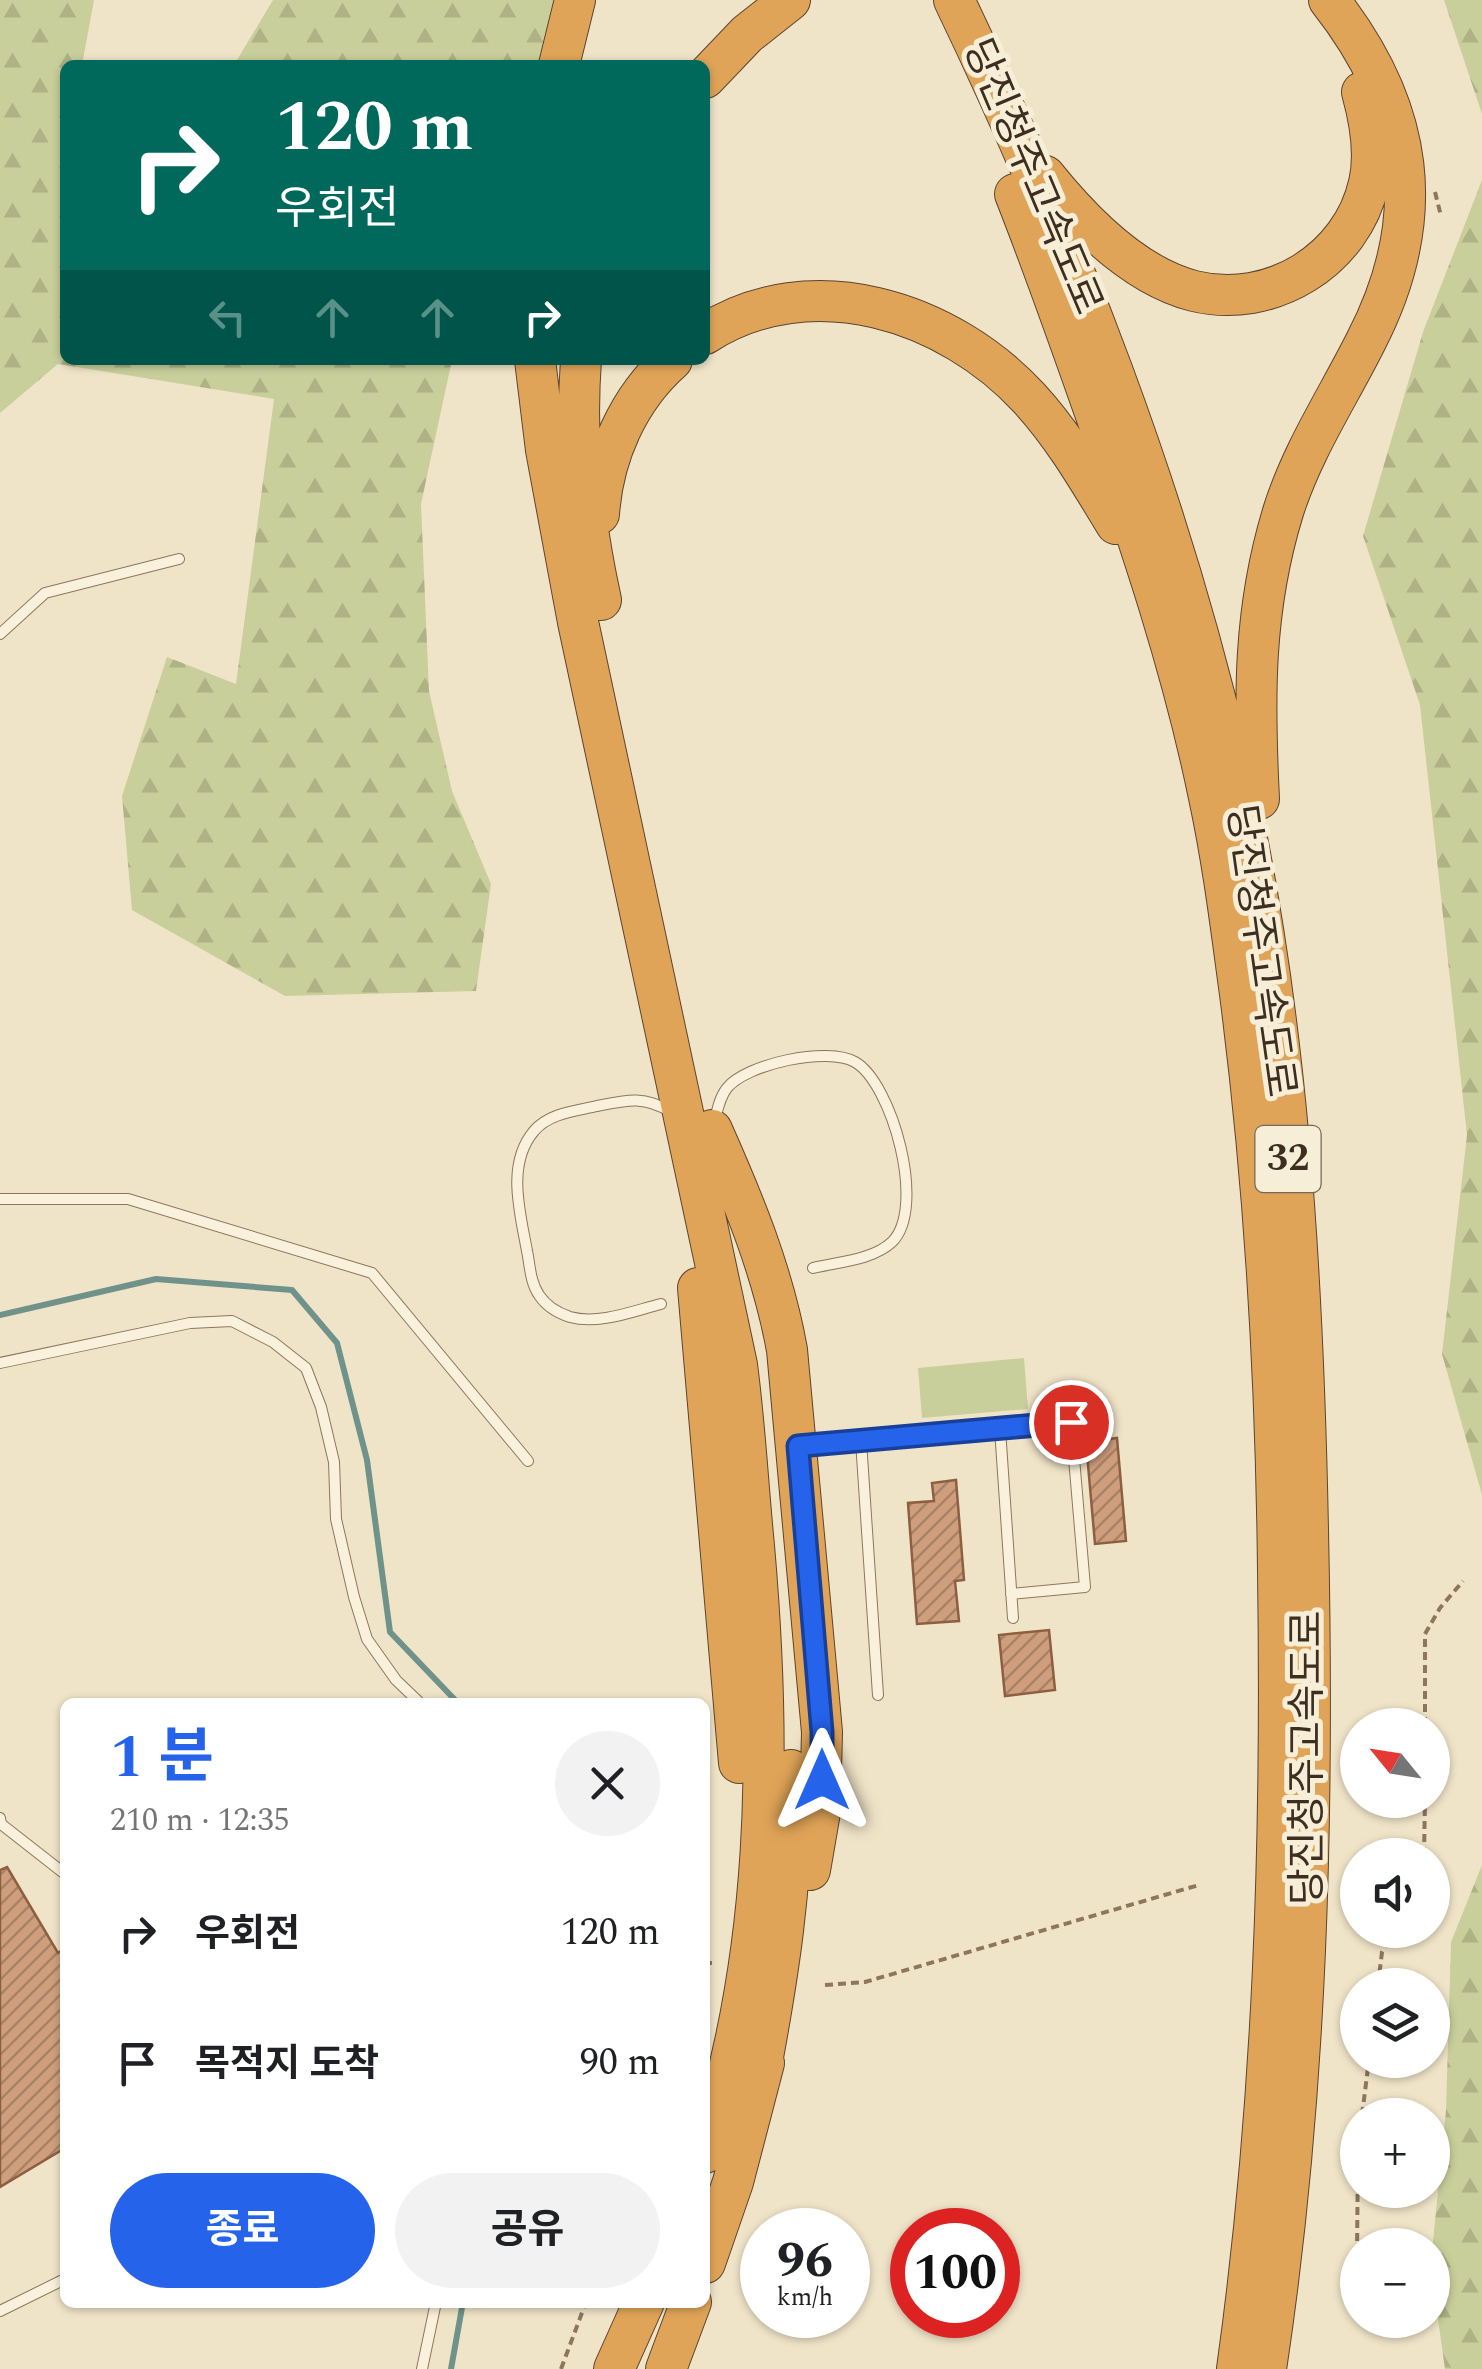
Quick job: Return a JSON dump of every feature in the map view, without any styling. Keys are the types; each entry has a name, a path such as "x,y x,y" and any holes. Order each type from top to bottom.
{"highway":[{"path":"560,60 575,0"},
{"path":"697,60 761,0"},
{"path":"710,73 748,34 790,0"},
{"name":"당진청주고속도로","path":"925,0 1020,207 1128,508 1194,734 1227,891 1250,1072 1272,1341 1279,1615 1277,1913 1261,2171 1237,2369"},
{"name":"당진청주고속도로","path":"954,0 1019,138 1110,360 1158,497 1230,756 1269,982 1305,1380 1311,1830 1298,2073 1266,2369"},
{"path":"1019,138 1078,212 1127,256 1161,278 1196,292 1230,295 1266,290 1299,277 1325,258 1348,232 1364,200 1372,161 1368,116 1355,74 1334,37 1305,0"},
{"path":"1269,982 1254,672 1263,592 1277,532 1297,475 1387,296 1401,247 1404,218 1402,154 1386,94 1360,40 1329,0"},
{"path":"710,331 734,317 775,305 834,300 891,311 953,338 1014,383 1063,440 1128,543 1156,596"},
{"path":"537,365 558,512 698,1127 736,1235 756,1359 787,1681 791,1783 789,1876 757,2089"},
{"path":"558,512 555,429 560,365"},
{"path":"581,365 582,465 598,588 698,1127 737,1364 762,1649 764,1796 759,1884 740,2030 710,2136"},
{"path":"598,588 598,510 614,444 634,404 668,365"},
{"path":"698,1127 761,1245 787,1350 822,1732 822,1780 807,1884 710,2272"},
{"path":"710,2249 723,2214"},
{"path":"614,2369 641,2308"},
{"path":"634,2369 654,2308"},
{"path":"666,2369 689,2308"},
{"path":"688,2369 702,2308"}],"lane":[{"path":"0,634 45,593 179,558"},
{"path":"661,1304 586,1319 568,1316 537,1293 518,1194 518,1168 532,1134 545,1121 642,1098 698,1127 727,1088 752,1070 828,1054 854,1061 872,1076 898,1142 907,1178 908,1210 896,1236 882,1249 813,1268"},
{"path":"0,1200 128,1199 372,1273 528,1461"},
{"path":"0,1363 190,1323 232,1321 274,1342 306,1368 321,1407 334,1462 336,1519 368,1639 396,1680 415,1698"},
{"path":"798,1446 1071,1422 1085,1587 1011,1594"},
{"path":"1000,1429 1013,1618"},
{"path":"861,1441 878,1696"},
{"path":"0,1818 1,1824 60,1870"},
{"path":"0,2311 60,2281"},
{"path":"422,2369 435,2308"}],"path":[{"path":"1425,1708 1425,1634 1463,1581"},
{"path":"825,1985 865,1982 1200,1885"},
{"path":"561,2369 584,2308"}],"green space":[{"path":"0,0 94,0 83,60 60,60 60,364 0,413"},
{"path":"273,0 558,0 546,60 237,60"},
{"path":"1444,0 1482,0 1482,114"},
{"path":"1482,180 1482,1495 1442,1354 1467,1135 1420,705 1363,536 1423,332"},
{"path":"64,365 451,365 421,504 429,691 452,791 491,884 476,991 285,996 132,910 122,796 167,657 236,684 274,399"},
{"path":"1024,1358 1028,1409 922,1418 918,1368"},
{"path":"1482,1865 1482,2369 1445,2369 1441,2338 1450,2338 1450,2228 1434,2228 1436,2208 1450,2208 1450,2098 1446,2098 1450,2078 1451,1942"}],"building":[{"path":"1117,1438 1126,1541 1095,1544 1086,1442"},
{"path":"956,1480 964,1580 955,1581 959,1621 917,1624 908,1503 934,1501 932,1483"},
{"path":"1049,1630 1055,1690 1005,1696 999,1635"},
{"path":"7,1867 60,1952 60,2151 0,2187 0,1870"}],"waterway":[{"path":"0,1315 156,1279 292,1290 337,1343 367,1460 390,1632 453,1698"},
{"path":"451,2369 462,2308"}],"route":[{"path":"822,1780 822,1732 798,1446 1071,1422"}]}
